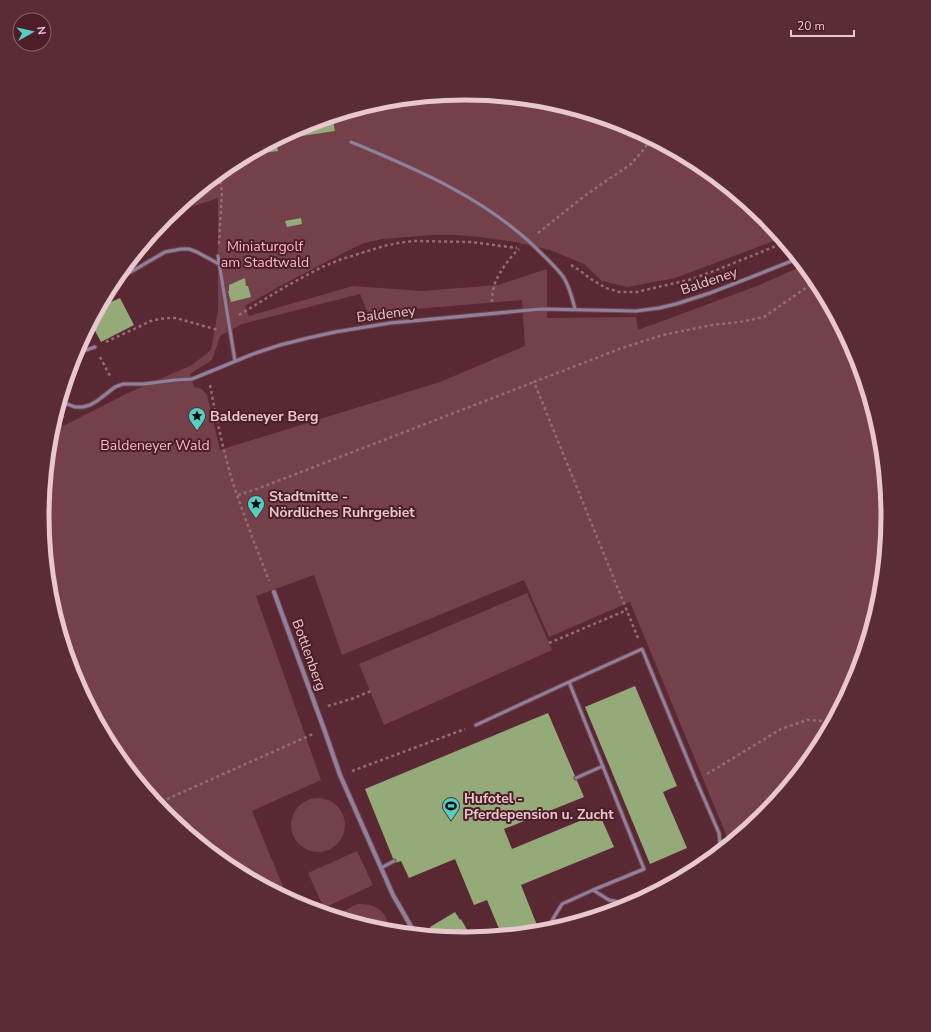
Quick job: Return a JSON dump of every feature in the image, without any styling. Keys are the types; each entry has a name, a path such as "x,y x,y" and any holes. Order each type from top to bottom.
{"street":[{"name":"Bottlenberg","path":"274,592 340,775 393,896 413,929"}],"lane":[{"path":"351,142 401,162 474,201 499,217 529,241 563,276 570,289 575,309"},
{"path":"126,274 165,252 181,249 189,249 197,252 219,264"},
{"path":"218,256 235,361"},
{"name":"Baldeney","path":"115,387 123,384 144,384 192,379 253,354 280,345 335,332 390,323 541,309 636,311 670,305 710,293 794,260"},
{"path":"84,351 95,347"},
{"path":"65,403 75,407 90,405 115,387"},
{"path":"476,725 642,649 719,833 720,845"},
{"path":"550,923 562,904 644,869 569,682"},
{"path":"576,778 603,766"},
{"path":"381,868 394,861"},
{"path":"592,890 609,900 621,902"}],"path":[{"path":"529,241 587,194 631,164 649,142"},
{"path":"218,256 222,192 220,180"},
{"path":"228,321 282,288 322,268 342,259 398,243 463,242 488,244 520,248 543,255"},
{"path":"567,263 606,288 619,292 637,292 692,279 714,272 781,244"},
{"path":"492,314 492,294 495,284 513,255 520,248"},
{"path":"238,495 622,348 664,335 712,325 740,322 764,317 811,284"},
{"path":"95,347 151,321 168,318 176,318 230,334"},
{"path":"101,359 115,387"},
{"path":"207,373 232,479 274,592"},
{"path":"534,382 642,649"},
{"path":"549,643 627,610"},
{"path":"317,710 371,691"},
{"path":"696,780 781,729 807,720 824,721 827,723"},
{"path":"340,775 476,725"},
{"path":"162,801 324,729"}],"green space":[{"path":"438,100 493,100 520,103 573,114 625,131 650,142 674,155 719,186 760,221 778,240 675,278 627,287 602,281 584,264 550,250 516,242 456,235 433,235 382,239 365,243 353,248 245,306 249,316 353,286 422,291 498,285 547,269 547,318 636,317 638,330 757,286 800,267 826,308 839,332 860,382 868,408 874,435 881,489 881,543 874,597 868,624 860,650 839,700 812,747 796,770 779,791 740,829 728,839 630,602 549,637 524,580 342,655 314,575 256,596 321,780 252,811 285,892 257,877 212,846 171,811 152,791 119,747 92,700 71,650 63,624 57,597 50,543 50,489 53,462 60,422 63,426 128,393 192,365 211,350 218,311 218,198 184,209 212,186 257,155 306,131 358,114 411,103","holes":["360,294 368,313 522,300 525,346 440,382 220,450 207,395 202,389 194,387 190,374 212,360 220,336 242,324"]},
{"path":"527,593 552,650 384,725 359,664"},
{"path":"313,798 323,798 333,802 341,810 345,820 345,830 341,840 333,848 323,852 313,852 303,848 295,840 291,830 291,820 295,810 303,802"},
{"path":"357,851 373,885 325,908 308,873"},
{"path":"358,904 365,904 377,908 384,914 389,925 342,913"}],"building":[{"path":"333,122 335,131 302,136 301,133"},
{"path":"279,143 279,146 277,146 278,151 263,153"},
{"path":"301,218 302,224 287,227 285,221"},
{"path":"245,278 246,286 248,286 251,297 231,302 228,291 229,285"},
{"path":"120,298 134,325 101,342 94,329 110,300 111,302"},
{"path":"635,686 677,786 663,792 687,848 650,864 585,707"},
{"name":"Hufotel - Pferdepension u. Zucht","path":"548,713 584,797 504,829 512,849 599,813 614,847 521,885 537,925 500,931 487,900 474,905 455,859 409,878 401,861 395,863 365,789"},
{"path":"455,912 468,932 432,931 430,927"}],"place":[{"name":"Baldeneyer Berg","path":"197,431"},
{"name":"Stadtmitte - Nördliches Ruhrgebiet","path":"256,519"},
{"name":"Hufotel - Pferdepension u. Zucht","path":"451,821"}],"park label":[{"name":"Miniaturgolf am Stadtwald","path":"265,254"},
{"name":"Baldeneyer Wald","path":"155,445"}]}
